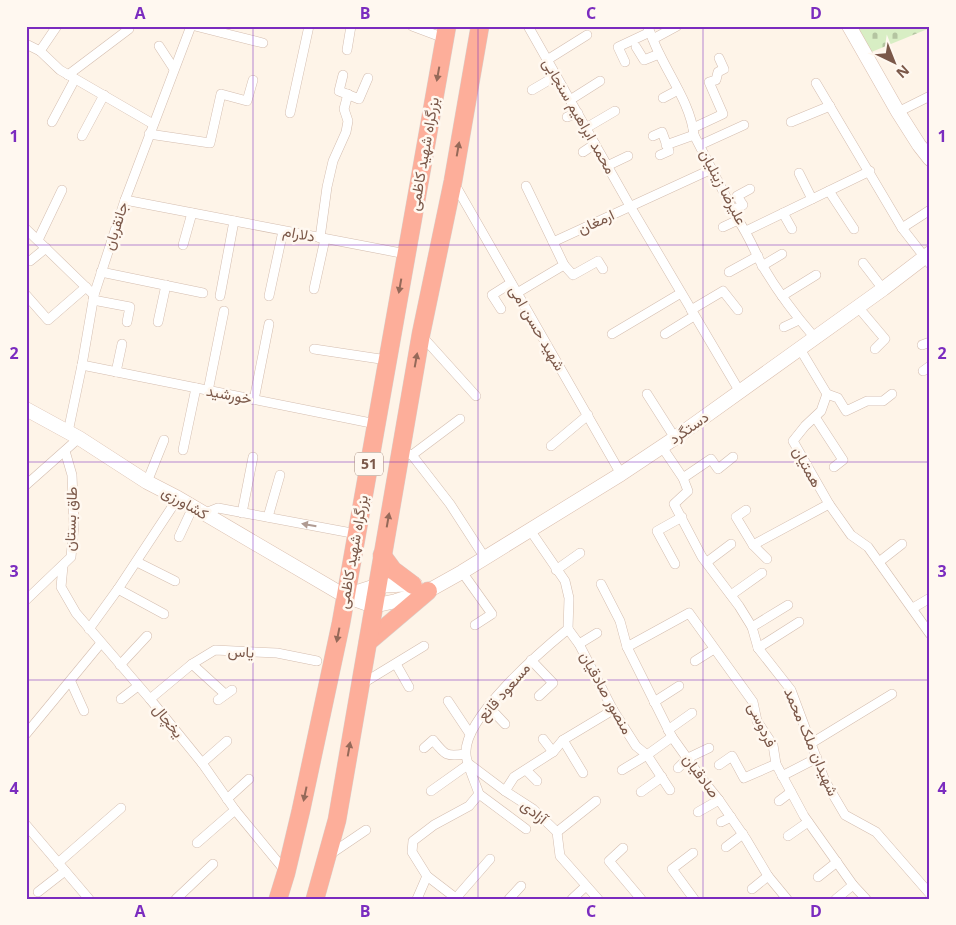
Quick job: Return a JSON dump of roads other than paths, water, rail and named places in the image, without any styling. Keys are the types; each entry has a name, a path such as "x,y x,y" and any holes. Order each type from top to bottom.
{"highway":[{"name":"بزرگراه شهید کاظمی","path":"315,899 337,820 376,586 406,453 421,334 453,181 480,26"},
{"name":"بزرگراه شهید کاظمی","path":"278,899 286,873 332,666 445,32"},
{"path":"368,642 426,587 393,570 382,555"}],"street":[{"path":"40,51 57,26"},
{"path":"193,26 263,42"},
{"name":"جانقربان","path":"73,435 93,297 124,200 174,69 193,26"},
{"path":"290,113 309,26"},
{"path":"347,50 351,26"},
{"path":"412,26 445,32"},
{"name":"محمد ابراهیم سنجابی","path":"528,26 680,293 740,392"},
{"path":"625,62 618,48 650,32 677,26"},
{"path":"850,26 898,112 918,145 930,159"},
{"path":"52,122 72,77 129,29"},
{"name":"علیرضا زینلیان","path":"650,32 678,90 700,145 738,220 746,231 762,266 799,320 815,338"},
{"path":"547,60 587,35"},
{"path":"26,44 40,51 60,70 153,124"},
{"path":"158,46 174,69"},
{"path":"636,47 644,60 659,54"},
{"path":"666,145 723,114 709,82 716,80 718,72 724,68 719,58"},
{"path":"343,75 340,91 359,98 368,78"},
{"path":"532,90 556,76"},
{"path":"149,134 210,143 222,94 247,101 253,80"},
{"path":"570,100 600,81"},
{"path":"816,84 870,171 902,228 928,258"},
{"path":"663,98 678,90"},
{"path":"314,289 327,187 333,161 346,132 348,121 344,109 348,94"},
{"path":"82,136 104,95"},
{"path":"898,112 930,96"},
{"path":"791,122 830,106"},
{"path":"586,128 615,111"},
{"path":"567,117 578,113"},
{"path":"700,145 744,126"},
{"path":"653,136 662,132 669,152 660,155"},
{"path":"583,152 595,144"},
{"path":"608,166 628,156"},
{"name":"ارمغان","path":"553,242 712,169"},
{"path":"746,231 870,171"},
{"path":"799,173 812,200"},
{"name":"شهید حسن امی","path":"453,181 622,474"},
{"path":"526,186 564,265 573,275 598,261 603,269"},
{"path":"734,210 743,205 737,196 750,189"},
{"path":"38,240 62,190"},
{"path":"829,191 854,229"},
{"name":"دلارام","path":"124,200 406,254"},
{"path":"902,228 930,210"},
{"path":"183,245 192,213"},
{"path":"783,213 792,229"},
{"path":"723,227 738,220"},
{"path":"220,296 234,221"},
{"path":"26,229 86,287 93,297 130,307 127,322"},
{"path":"269,296 283,231"},
{"path":"30,261 46,248"},
{"path":"762,266 782,254"},
{"path":"729,272 758,256"},
{"name":"دستگرد","path":"373,606 396,601 462,572 622,474 676,438 928,258"},
{"path":"863,263 883,289"},
{"path":"517,293 564,265"},
{"path":"101,272 203,293"},
{"path":"782,296 816,274"},
{"path":"501,309 492,295 511,283"},
{"path":"158,322 166,285"},
{"path":"26,295 48,320 86,287"},
{"path":"665,334 723,291 738,310"},
{"path":"612,334 680,293"},
{"path":"858,307 885,339 875,349"},
{"path":"208,390 224,311"},
{"path":"784,327 799,320"},
{"path":"254,400 268,324"},
{"path":"421,334 476,396"},
{"path":"116,372 122,344"},
{"path":"314,348 387,360"},
{"path":"800,349 827,394 838,398 846,410 867,401 882,401 892,394"},
{"name":"خورشید","path":"82,365 376,424"},
{"path":"183,450 196,388"},
{"path":"647,394 676,438"},
{"name":"همتیان","path":"827,394 821,411 793,441 828,504 852,534 868,547 930,634"},
{"name":"کشاورزی","path":"26,409 345,596 373,606"},
{"path":"550,446 588,415"},
{"path":"815,416 843,460 834,468"},
{"path":"460,419 406,453 450,504 485,558"},
{"path":"26,485 65,451 73,435"},
{"path":"148,482 164,440"},
{"path":"662,447 683,478 711,459 718,469 733,457"},
{"name":"طاق بستان","path":"26,600 71,557 74,525 72,475 65,451"},
{"path":"242,512 253,457"},
{"path":"268,517 280,475"},
{"name":"شهیدان ملک محمد","path":"683,478 688,491 674,504 707,562 752,627 758,648 791,690 825,781 845,815 876,832 930,894"},
{"path":"89,629 137,562 178,498"},
{"path":"753,545 828,504"},
{"path":"180,536 198,510 218,508 357,534"},
{"path":"746,510 736,517 753,545 766,559"},
{"path":"675,564 657,531 682,517"},
{"path":"530,530 565,581 569,598 568,629"},
{"path":"707,562 731,544"},
{"path":"879,562 902,544"},
{"path":"556,570 580,553"},
{"path":"137,562 175,581"},
{"name":"یخچال","path":"63,566 61,587 76,613 202,763 226,799 286,873"},
{"path":"462,572 492,614 475,625"},
{"path":"731,595 762,573"},
{"name":"صادقیان","path":"601,584 620,621 627,647 670,734 743,834 768,876 786,899"},
{"name":"دستگرد","path":"345,596 376,586 426,587"},
{"path":"118,589 164,614"},
{"path":"913,608 930,598"},
{"path":"752,627 788,605"},
{"name":"فردوسی","path":"627,647 689,612 753,702 757,721 773,745 776,764 808,822 853,885 866,899"},
{"path":"758,648 799,622"},
{"name":"منصور صادقیان","path":"568,629 579,644 613,710 636,746 647,755 670,790"},
{"name":"مسعود قانع","path":"479,794 466,754 470,734 481,716 531,660 568,629"},
{"path":"579,644 597,633"},
{"path":"120,664 147,636"},
{"path":"26,734 102,643"},
{"path":"360,685 424,646"},
{"path":"695,661 714,649"},
{"name":"یاس","path":"150,699 192,664 215,650 277,653 317,661"},
{"path":"531,660 553,683 539,696"},
{"path":"192,664 225,695"},
{"path":"396,664 409,687"},
{"path":"71,682 84,711"},
{"path":"121,699 138,686"},
{"path":"654,702 679,686"},
{"path":"810,744 892,694"},
{"path":"448,701 470,734"},
{"path":"489,707 505,724"},
{"path":"506,791 514,777 553,752 563,740 613,710"},
{"path":"622,770 647,755 692,713"},
{"path":"543,739 553,752"},
{"path":"424,748 433,740 444,753 452,756 466,754"},
{"path":"563,740 583,773"},
{"path":"202,763 227,741"},
{"path":"678,768 688,758 709,748"},
{"path":"719,765 732,756 744,778 776,764"},
{"path":"782,776 816,758"},
{"path":"431,791 469,764"},
{"name":"آزادی","path":"469,764 533,809 557,832 560,856 598,899"},
{"path":"526,770 537,781"},
{"path":"641,792 662,777"},
{"path":"226,799 249,779"},
{"path":"779,801 791,792"},
{"path":"490,859 456,898 427,876 412,852 413,841 434,825 469,806 479,794 526,828"},
{"path":"698,812 719,800"},
{"path":"557,832 596,801"},
{"path":"58,863 121,808"},
{"path":"197,843 235,810"},
{"path":"721,822 731,817"},
{"path":"788,836 808,822"},
{"path":"26,825 89,899"},
{"path":"327,856 366,830"},
{"path":"726,847 743,834"},
{"path":"623,848 609,861 641,899"},
{"path":"693,853 672,869 694,899"},
{"path":"818,877 837,862"},
{"path":"176,899 213,864"},
{"path":"38,892 66,871"},
{"path":"417,899 427,876"},
{"path":"752,889 768,876"},
{"path":"836,899 853,885"},
{"path":"509,899 521,886"},
{"path":"572,899 586,886"}]}
